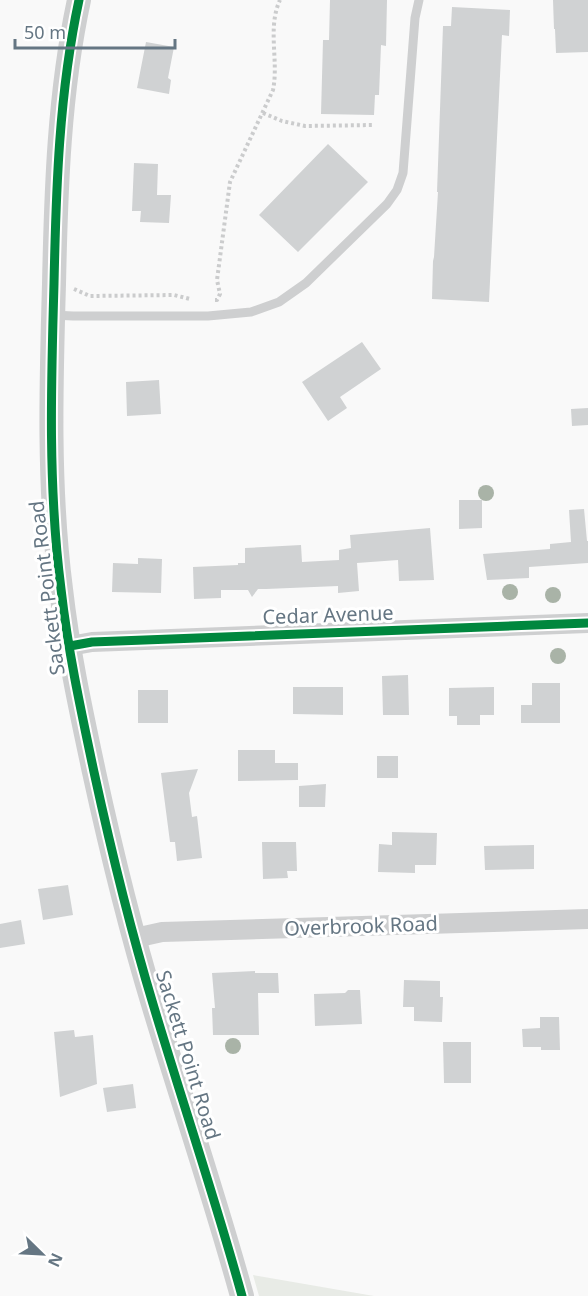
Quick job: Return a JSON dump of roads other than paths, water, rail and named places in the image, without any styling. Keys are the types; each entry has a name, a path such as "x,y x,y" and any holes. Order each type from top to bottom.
{"street":[{"name":"Sackett Point Road","path":"79,0 70,42 58,152 55,223 52,432 55,524 61,589 69,646 100,799 135,939 242,1296"},
{"name":"Cedar Avenue","path":"69,646 92,642 588,623"},
{"name":"Overbrook Road","path":"135,939 162,932 588,919"}],"lane":[{"path":"53,315 208,316 251,312 279,302 306,283 381,209 397,190 403,173 415,18 419,0"}]}
